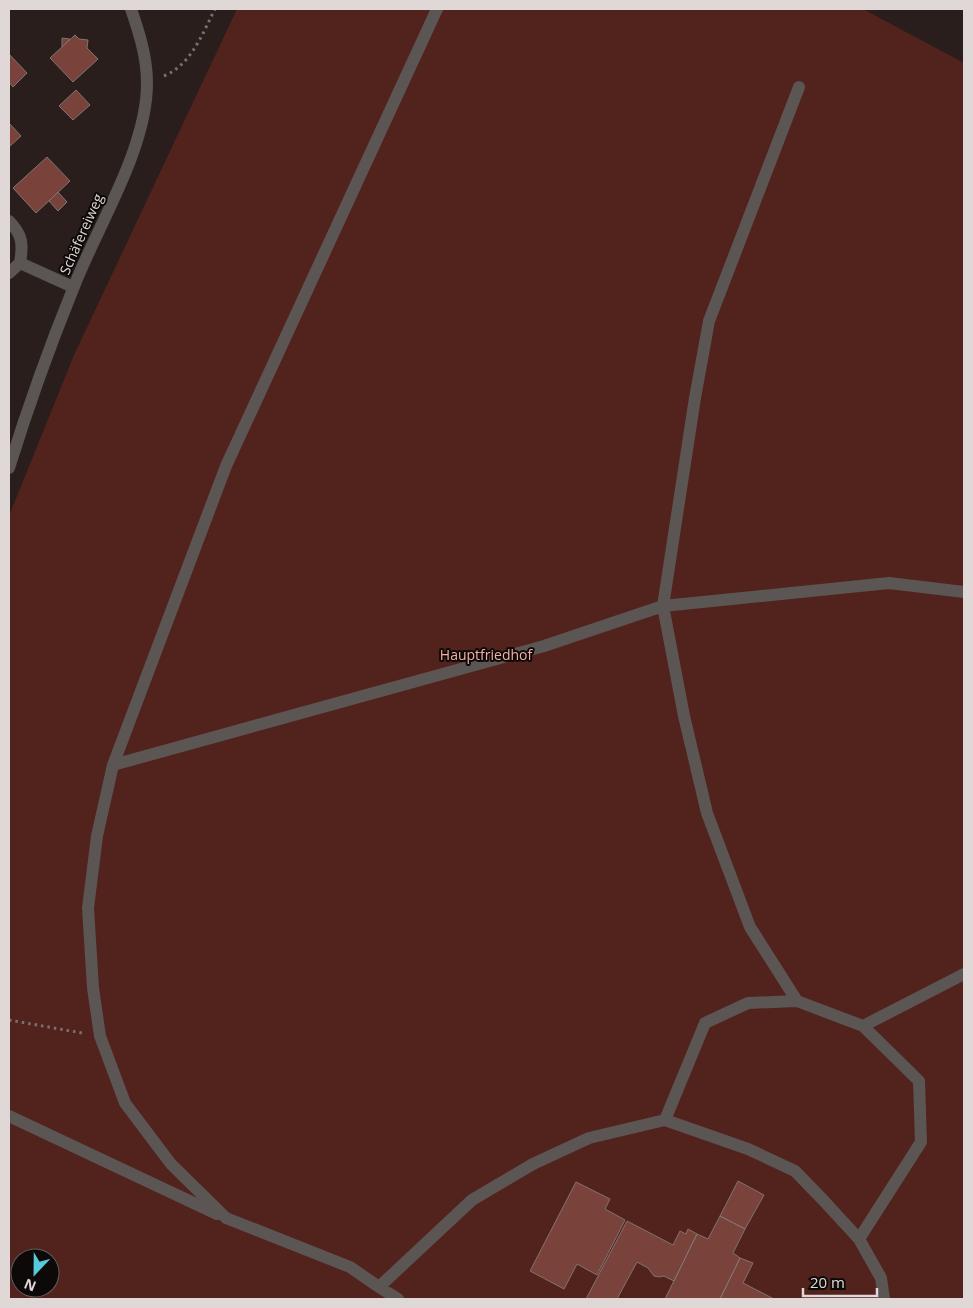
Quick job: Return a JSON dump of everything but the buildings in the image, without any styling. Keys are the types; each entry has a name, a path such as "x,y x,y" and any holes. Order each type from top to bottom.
{"street":[{"name":"Schäfereiweg","path":"9,468 28,408 73,287 126,169 141,128 147,82 141,38 131,9"},
{"path":"226,1218 171,1164 125,1102 100,1036 93,988 88,908 97,836 112,765 226,466 437,9"},
{"path":"797,1001 750,927 707,813 684,716 663,606 695,398 710,321 799,87"},
{"path":"9,221 16,229 22,246 20,264 9,272"},
{"path":"20,264 73,287"},
{"path":"112,765 544,646 663,606 889,583 964,592"},
{"path":"863,1026 964,974"},
{"path":"665,1120 705,1023 748,1003 797,1001 863,1026 919,1081 920,1142 859,1239"},
{"path":"9,1116 226,1218 350,1267 398,1299"},
{"path":"379,1287 472,1200 533,1164 589,1138 665,1120 748,1149 795,1171 859,1239 881,1278 884,1299"}],"path":[{"path":"147,82 172,72 187,60 215,9"},
{"path":"9,1020 83,1033"}],"green space":[{"name":"Hauptfriedhof","path":"237,9 863,9 964,63 964,1299 9,1299 9,516 74,355"}]}
